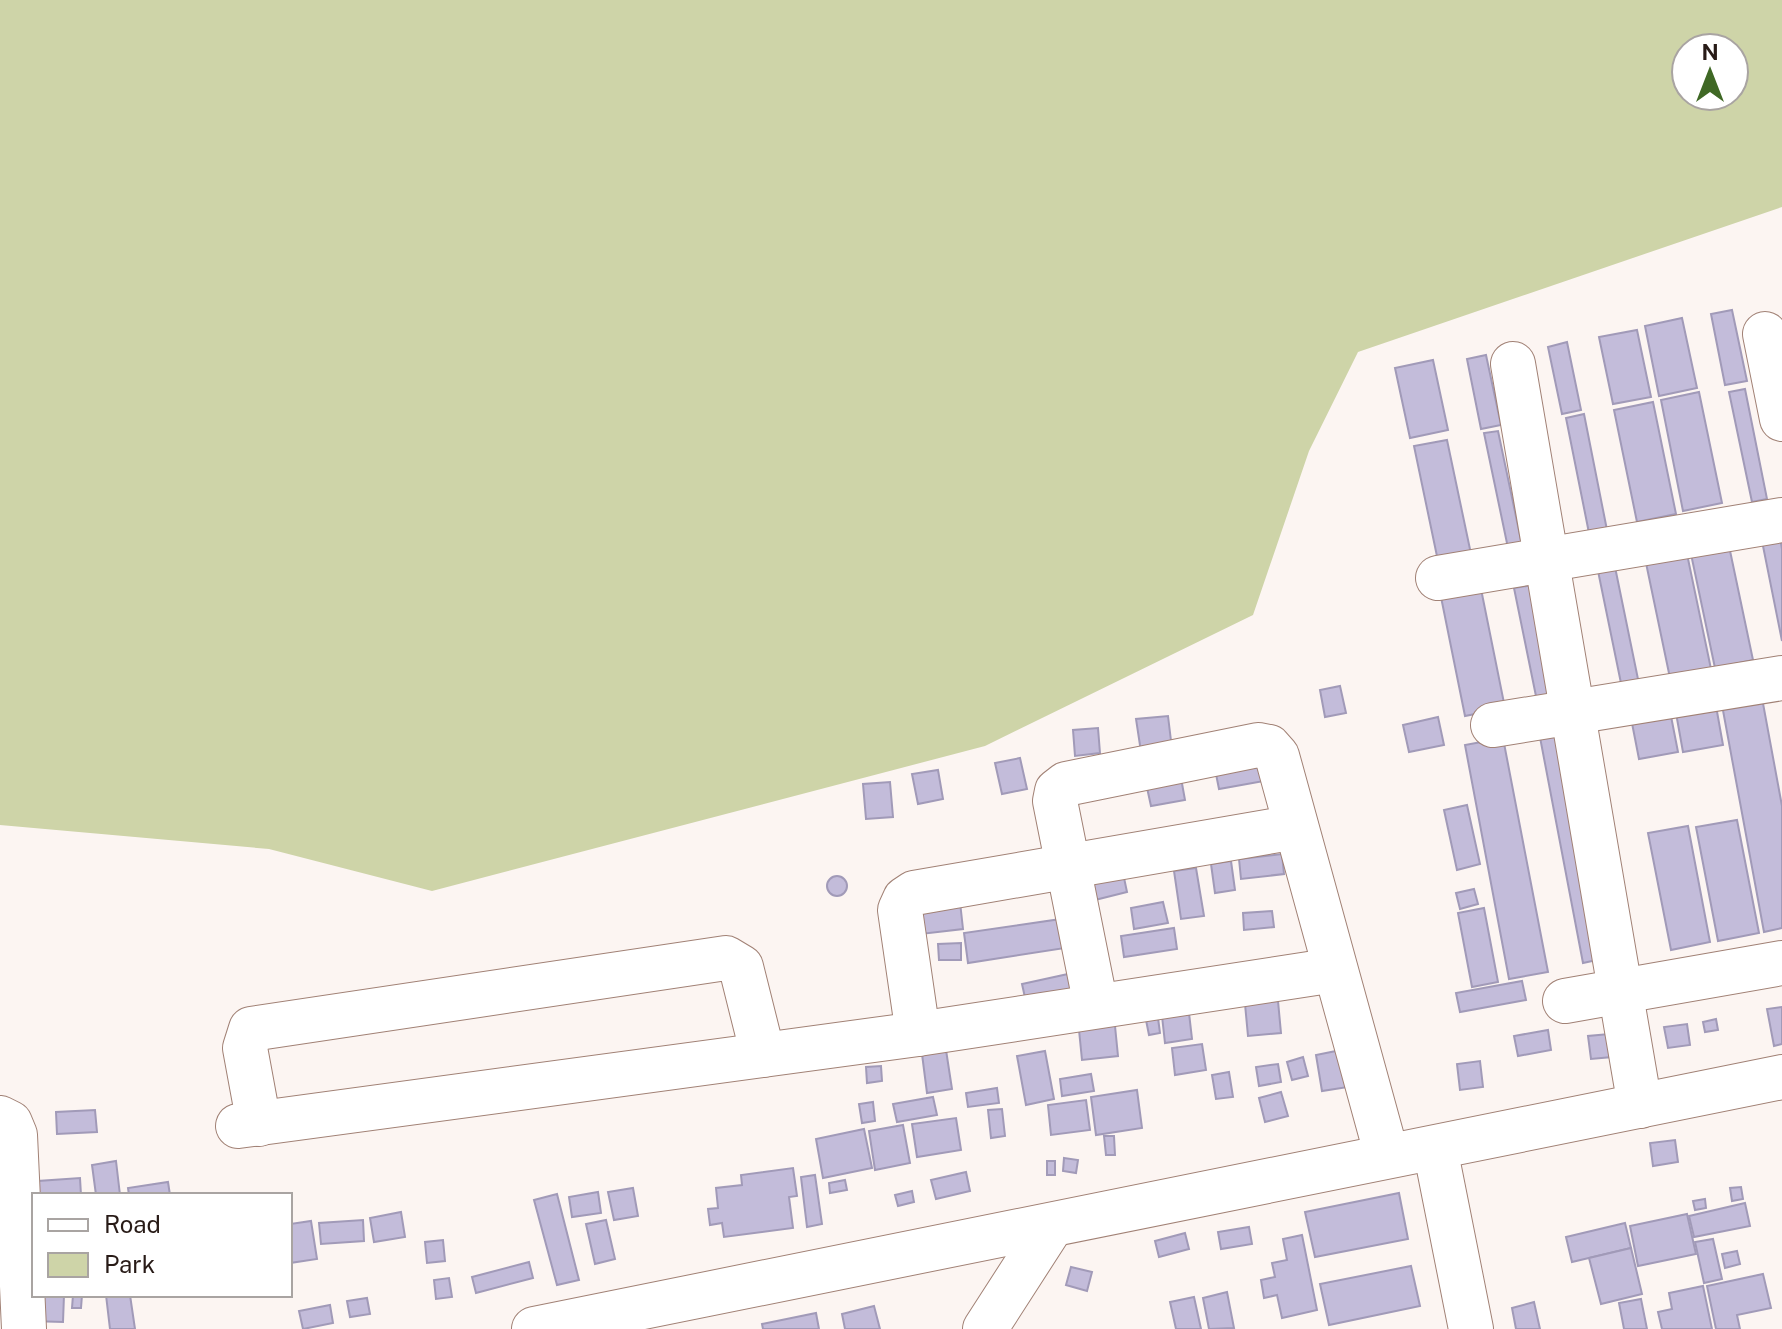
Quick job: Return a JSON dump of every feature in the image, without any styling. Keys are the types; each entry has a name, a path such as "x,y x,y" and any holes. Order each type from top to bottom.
{"street":[{"path":"1765,334 1782,419"},
{"path":"1513,364 1640,1106"},
{"path":"1438,578 1546,557 1782,520"},
{"path":"1493,725 1782,678"},
{"path":"1096,1006 1055,801 1057,791 1066,784 1258,745 1269,747 1277,756 1387,1156"},
{"path":"918,1034 900,910 905,899 914,893 1296,827"},
{"path":"763,1055 741,967 726,958 251,1029 245,1048 248,1125 918,1034 1335,970"},
{"path":"1565,1001 1782,963"},
{"path":"534,1329 630,1320 1387,1156 1640,1106 1780,1090"},
{"path":"0,1118 10,1123 15,1135 24,1329"},
{"path":"1435,1148 1471,1329"},
{"path":"985,1329 1050,1228"},
{"path":"1015,1283 1025,1329"}],"green space":[{"path":"0,0 1782,0 1782,207 1358,352 1309,451 1253,615 985,746 432,891 269,849 0,825"}],"building":[{"path":"1732,310 1747,381 1725,385 1711,314"},
{"path":"1682,318 1697,388 1659,396 1645,326"},
{"path":"1637,330 1651,397 1613,404 1599,337"},
{"path":"1567,342 1581,410 1562,414 1548,347"},
{"path":"1486,355 1501,425 1481,429 1467,359"},
{"path":"1433,360 1448,430 1410,438 1395,368"},
{"path":"1745,389 1767,499 1752,502 1729,392"},
{"path":"1699,392 1722,503 1683,511 1661,400"},
{"path":"1653,402 1676,514 1637,522 1614,410"},
{"path":"1584,414 1607,530 1589,533 1566,418"},
{"path":"1498,431 1522,545 1508,548 1484,433"},
{"path":"1447,440 1471,554 1438,561 1414,446"},
{"path":"1780,537 1782,549 1782,641 1762,541"},
{"path":"1729,546 1753,660 1715,668 1691,554"},
{"path":"1687,554 1711,669 1670,678 1646,563"},
{"path":"1615,567 1639,684 1622,688 1598,571"},
{"path":"1533,585 1556,698 1537,701 1514,588"},
{"path":"1481,589 1505,708 1465,716 1441,597"},
{"path":"1340,686 1346,713 1325,717 1320,690"},
{"path":"1762,698 1782,806 1782,928 1764,932 1722,705"},
{"path":"1716,706 1723,745 1683,752 1676,713"},
{"path":"1670,711 1678,752 1639,759 1631,718"},
{"path":"1168,716 1172,749 1141,752 1136,719"},
{"path":"1438,717 1444,745 1409,752 1403,725"},
{"path":"1098,728 1100,753 1075,756 1073,730"},
{"path":"1563,728 1606,958 1583,963 1539,732"},
{"path":"1503,738 1548,972 1509,979 1465,745"},
{"path":"1020,758 1027,789 1002,794 995,763"},
{"path":"1260,761 1264,781 1219,789 1215,769"},
{"path":"938,770 943,799 918,804 912,774"},
{"path":"1181,778 1185,800 1151,806 1146,783"},
{"path":"890,782 893,817 866,819 863,784"},
{"path":"1467,805 1480,864 1457,870 1444,810"},
{"path":"1737,820 1759,933 1718,941 1696,827"},
{"path":"1688,826 1710,942 1671,950 1648,833"},
{"path":"1282,854 1284,874 1241,879 1239,859"},
{"path":"1231,861 1235,890 1215,893 1211,864"},
{"path":"1196,868 1204,916 1181,919 1174,871"},
{"path":"1123,873 1127,892 1087,902 1082,882"},
{"path":"833,876 841,876 847,886 841,896 833,896 827,890 827,882"},
{"path":"1474,889 1478,904 1460,909 1456,893"},
{"path":"960,902 963,929 921,934 918,907"},
{"path":"1163,902 1168,923 1134,929 1131,908"},
{"path":"1484,908 1498,982 1472,987 1458,913"},
{"path":"1272,911 1274,927 1244,930 1243,913"},
{"path":"1061,919 1065,948 968,963 964,933"},
{"path":"1174,928 1177,949 1124,957 1121,936"},
{"path":"961,943 961,960 939,960 938,944"},
{"path":"1068,974 1072,992 1026,1002 1022,984"},
{"path":"1522,981 1526,1000 1460,1012 1456,993"},
{"path":"1278,1001 1281,1033 1248,1036 1245,1004"},
{"path":"1782,1007 1782,1044 1774,1046 1767,1009"},
{"path":"1189,1013 1192,1039 1165,1043 1162,1016"},
{"path":"1114,1016 1118,1056 1082,1060 1078,1020"},
{"path":"1158,1018 1160,1033 1149,1035 1146,1020"},
{"path":"1716,1019 1718,1030 1705,1032 1703,1022"},
{"path":"1687,1024 1690,1045 1668,1048 1664,1027"},
{"path":"1548,1030 1551,1050 1518,1056 1514,1036"},
{"path":"1609,1034 1612,1057 1591,1059 1588,1036"},
{"path":"1202,1044 1206,1070 1175,1075 1172,1048"},
{"path":"946,1050 952,1089 927,1093 922,1054"},
{"path":"1341,1050 1348,1087 1322,1091 1316,1055"},
{"path":"1045,1051 1054,1099 1026,1105 1017,1056"},
{"path":"1303,1057 1308,1076 1292,1080 1287,1062"},
{"path":"1480,1061 1483,1087 1460,1090 1457,1064"},
{"path":"1278,1064 1281,1082 1259,1086 1256,1067"},
{"path":"881,1066 882,1081 867,1083 866,1067"},
{"path":"1229,1072 1233,1097 1216,1099 1212,1075"},
{"path":"1091,1074 1094,1091 1062,1096 1060,1079"},
{"path":"997,1088 999,1103 968,1107 966,1093"},
{"path":"1137,1090 1142,1128 1096,1135 1091,1097"},
{"path":"1281,1092 1288,1116 1265,1122 1259,1098"},
{"path":"933,1097 937,1115 897,1122 893,1104"},
{"path":"1086,1100 1090,1130 1051,1135 1048,1105"},
{"path":"873,1102 875,1121 862,1123 859,1104"},
{"path":"1002,1109 1005,1136 991,1138 988,1110"},
{"path":"95,1110 97,1132 57,1134 56,1112"},
{"path":"956,1118 961,1150 917,1157 912,1124"},
{"path":"903,1125 910,1163 875,1170 869,1131"},
{"path":"864,1129 872,1168 823,1178 816,1139"},
{"path":"1104,1136 1114,1136 1115,1155 1106,1155"},
{"path":"1675,1140 1678,1162 1653,1166 1650,1143"},
{"path":"1064,1158 1078,1160 1076,1173 1063,1171"},
{"path":"116,1161 120,1193 96,1193 92,1165"},
{"path":"1047,1161 1055,1161 1055,1175 1047,1175"},
{"path":"793,1168 797,1196 789,1197 793,1228 724,1237 722,1223 710,1225 708,1209 718,1208 716,1188 742,1185 741,1175"},
{"path":"966,1172 970,1191 936,1199 931,1180"},
{"path":"815,1175 822,1224 807,1227 801,1177"},
{"path":"80,1178 81,1193 39,1193 38,1181"},
{"path":"845,1180 847,1190 830,1193 829,1183"},
{"path":"168,1182 170,1193 129,1193 128,1188"},
{"path":"1741,1187 1743,1199 1732,1201 1730,1188"},
{"path":"633,1188 638,1216 614,1220 608,1192"},
{"path":"912,1191 914,1202 898,1206 895,1195"},
{"path":"598,1192 601,1213 572,1217 569,1197"},
{"path":"1399,1193 1408,1239 1315,1257 1305,1212"},
{"path":"557,1194 579,1280 557,1285 534,1200"},
{"path":"1705,1199 1706,1208 1695,1210 1693,1201"},
{"path":"1745,1203 1750,1226 1694,1237 1689,1216"},
{"path":"401,1212 405,1237 374,1242 370,1218"},
{"path":"1687,1214 1696,1254 1638,1266 1630,1226"},
{"path":"363,1220 364,1241 321,1244 319,1223"},
{"path":"606,1220 615,1259 595,1264 586,1224"},
{"path":"311,1221 317,1259 292,1263 292,1224"},
{"path":"1625,1223 1631,1248 1572,1262 1566,1237"},
{"path":"1249,1227 1252,1244 1221,1249 1218,1232"},
{"path":"1185,1233 1189,1249 1159,1257 1155,1241"},
{"path":"1302,1235 1317,1310 1282,1318 1277,1295 1264,1298 1261,1280 1275,1277 1272,1263 1287,1260 1283,1239"},
{"path":"1713,1239 1722,1279 1704,1283 1695,1242"},
{"path":"443,1240 445,1261 427,1263 425,1242"},
{"path":"1631,1248 1642,1294 1601,1304 1589,1258"},
{"path":"1737,1251 1740,1264 1725,1268 1722,1254"},
{"path":"529,1262 533,1278 476,1293 472,1277"},
{"path":"1411,1266 1420,1306 1329,1325 1320,1284"},
{"path":"1071,1267 1092,1272 1087,1291 1066,1285"},
{"path":"1763,1274 1771,1308 1737,1315 1740,1329 1716,1329 1707,1286"},
{"path":"449,1278 452,1297 436,1299 434,1280"},
{"path":"1703,1286 1712,1329 1662,1329 1658,1312 1672,1309 1669,1293"},
{"path":"1227,1292 1234,1328 1209,1329 1203,1298"},
{"path":"34,1297 64,1297 63,1322 30,1321"},
{"path":"73,1297 82,1297 81,1308 72,1308"},
{"path":"106,1297 130,1297 135,1329 110,1329"},
{"path":"1194,1297 1201,1329 1176,1329 1170,1302"},
{"path":"367,1298 370,1314 350,1317 347,1301"},
{"path":"1641,1299 1647,1329 1624,1329 1619,1303"},
{"path":"1534,1302 1540,1329 1516,1329 1512,1308"},
{"path":"330,1305 333,1323 303,1329 299,1311"},
{"path":"874,1306 880,1329 845,1329 842,1314"},
{"path":"816,1313 819,1329 763,1329 762,1324"}]}
